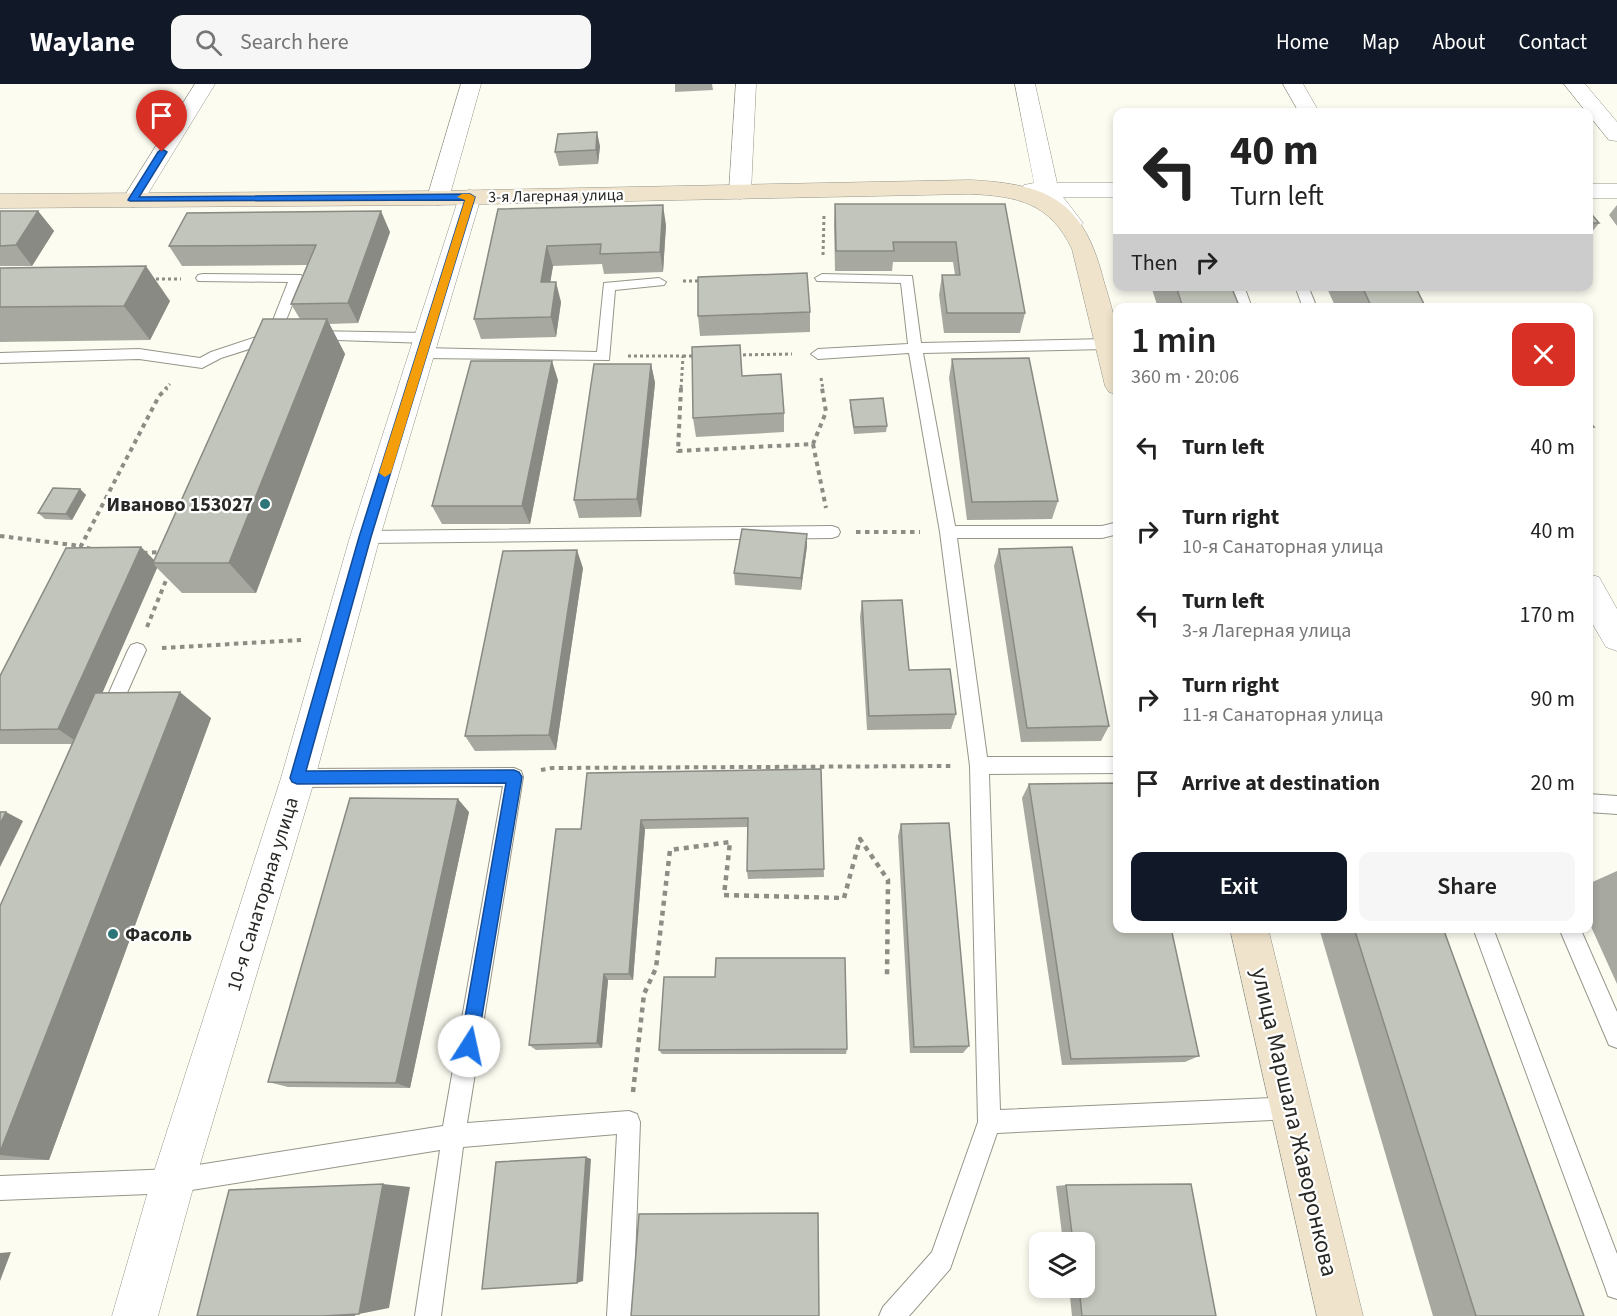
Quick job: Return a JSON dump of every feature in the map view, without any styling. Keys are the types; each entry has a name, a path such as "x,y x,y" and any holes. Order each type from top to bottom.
{"main road":[{"name":"3-я Лагерная улица","path":"0,201 454,197 970,187 1003,189 1043,201 1071,223 1084,249 1107,344"},
{"path":"1107,344 1113,367"},
{"name":"улица Маршала Жаворонкова","path":"1250,933 1340,1316"}],"street":[{"path":"133,200 205,84"},
{"name":"10-я Санаторная улица","path":"135,1316 173,1181 297,778 365,537 425,346 454,197 471,84"},
{"path":"740,192 746,84"},
{"path":"1025,84 1047,190 1071,223"},
{"path":"1293,84 1307,108"},
{"path":"1574,84 1617,135"},
{"name":"3-я Лагерная улица","path":"1003,189 1113,190"},
{"path":"1593,191 1617,191"},
{"path":"1601,595 1617,638"}],"lane":[{"path":"203,278 296,278 286,336 264,357"},
{"path":"822,279 907,279 915,348 948,532 979,766 989,1122 941,1260 892,1316"},
{"path":"0,358 139,354 202,363 216,356 286,336 604,357 609,286 659,282"},
{"path":"818,354 915,348 1107,344"},
{"path":"948,532 1102,532 1113,529"},
{"path":"365,537 832,532"},
{"path":"103,726 137,650"},
{"path":"979,766 1113,765"},
{"path":"297,778 514,777 453,1136 428,1316"},
{"path":"1593,803 1617,805"},
{"path":"1485,933 1617,1287"},
{"path":"1571,933 1617,1037"},
{"path":"989,1122 1293,1108"},
{"path":"0,1188 173,1181 453,1136 629,1122 620,1316"}],"path":[{"path":"822,279 824,191"},
{"path":"145,279 203,278"},
{"path":"659,282 705,281"},
{"path":"728,355 818,354 826,412 813,444 832,532 948,532"},
{"path":"683,356 678,451 813,444"},
{"path":"604,357 705,356"},
{"path":"81,546 159,396 178,375 202,363"},
{"path":"0,536 81,546 100,551"},
{"path":"132,553 166,552"},
{"path":"173,563 137,650 335,638"},
{"path":"514,777 552,768 979,766"},
{"path":"629,1122 644,994 656,968 670,850 730,842 724,895 844,898 860,839 888,880 887,977"}],"building":[{"path":"597,132 596,150 555,152 558,134"},
{"path":"835,204 1005,204 1025,313 947,313 942,275 960,275 956,242 893,242 894,251 836,251"},
{"path":"663,205 660,252 600,254 601,244 547,246 541,282 556,282 551,317 474,319 498,209"},
{"path":"0,211 38,211 16,245 0,246"},
{"path":"381,211 348,303 291,304 316,245 169,246 187,213"},
{"path":"146,266 124,306 0,307 0,268"},
{"path":"807,273 810,312 698,316 698,277"},
{"path":"1178,291 1233,291 1238,303 1181,303"},
{"path":"1364,291 1418,291 1424,303 1370,303"},
{"path":"263,319 327,319 229,563 153,563"},
{"path":"740,345 742,376 781,374 784,413 693,418 692,347"},
{"path":"1029,358 1058,501 972,502 952,359"},
{"path":"471,361 552,361 522,506 432,506"},
{"path":"594,364 651,364 637,499 574,500"},
{"path":"883,398 887,426 854,427 850,400"},
{"path":"53,488 80,489 66,514 38,513"},
{"path":"742,529 807,534 801,578 734,573"},
{"path":"141,547 58,729 0,730 0,676 66,548"},
{"path":"1072,547 1109,726 1027,728 999,549"},
{"path":"577,550 549,735 465,736 503,551"},
{"path":"902,600 909,670 950,669 956,714 869,716 862,601"},
{"path":"180,692 0,1152 0,906 95,693"},
{"path":"821,769 824,869 747,871 748,818 641,820 629,974 604,974 597,1043 529,1045 556,829 581,829 587,773"},
{"path":"1113,783 1113,933 1172,933 1199,1056 1071,1059 1029,784"},
{"path":"350,798 458,799 396,1083 268,1082"},
{"path":"0,812 6,812 0,824"},
{"path":"949,823 969,1046 914,1047 901,824"},
{"path":"1356,933 1445,933 1584,1316 1476,1316"},
{"path":"716,958 845,958 847,1049 659,1050 664,977 715,977"},
{"path":"586,1157 577,1283 482,1289 496,1162"},
{"path":"383,1184 359,1314 197,1316 229,1190"},
{"path":"1191,1184 1216,1316 1082,1316 1080,1298 1095,1298 1095,1232 1072,1232 1066,1185"},
{"path":"818,1213 819,1316 631,1316 639,1214"}],"slow traffic":[{"path":"385,473 470,197 462,197"}],"place":[{"name":"Иваново 153027","path":"265,504"},
{"name":"Фасоль","path":"113,934"}],"route":[{"path":"162,152 133,200 470,197 365,537 297,778 514,777 469,1046"}]}
